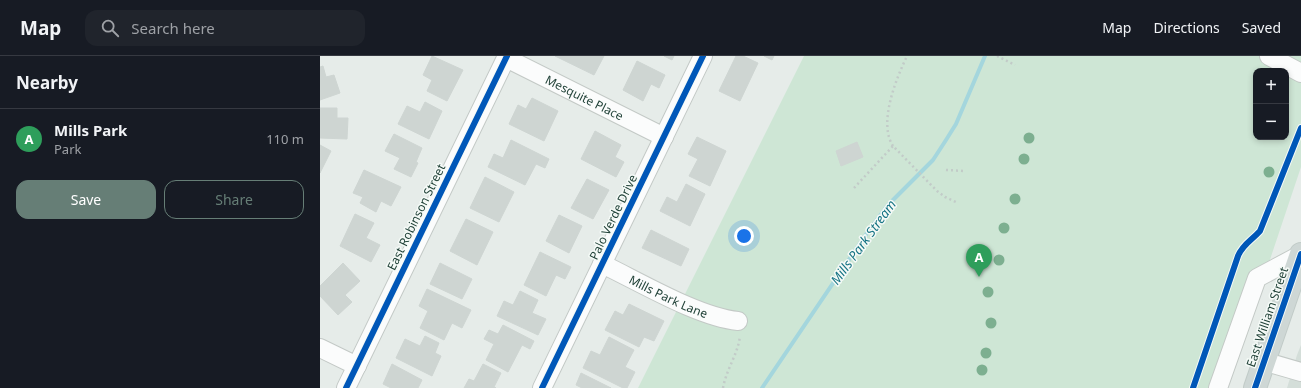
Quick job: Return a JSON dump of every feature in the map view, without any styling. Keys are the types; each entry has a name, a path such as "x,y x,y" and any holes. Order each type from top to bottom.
{"main road":[{"name":"East William Street","path":"1255,388 1263,361 1301,255"}],"street":[{"name":"Palo Verde Drive","path":"542,388 703,56"},
{"path":"1269,56 1301,73"},
{"name":"Mesquite Place","path":"506,57 664,136"},
{"name":"East Robinson Street","path":"346,388 506,57"},
{"path":"1218,388 1257,278 1301,255"},
{"name":"Mills Park Lane","path":"602,264 689,306 722,319 738,321"},
{"path":"320,348 357,366"},
{"path":"1263,361 1301,372"}],"path":[{"path":"907,56 895,84 887,126 888,136 893,146 924,178 945,197 956,202"},
{"path":"997,56 1015,65"},
{"path":"854,188 893,146"},
{"path":"946,170 965,171"},
{"path":"723,388 729,369 736,355 740,337 738,321"}],"shaded area":[{"path":"1301,345 1301,388 1287,388 1297,355"}],"green space":[{"path":"804,56 1301,56 1301,167 1227,388 638,388"}],"building":[{"path":"432,56 463,70 447,101 427,91 432,80 423,75"},
{"path":"555,56 604,56 594,75"},
{"path":"664,56 674,56 672,60"},
{"path":"736,56 743,56 758,63 740,101 719,91"},
{"path":"764,56 774,56 772,60"},
{"path":"637,61 665,75 659,88 651,84 643,101 623,90"},
{"path":"323,66 326,77 334,75 340,93 320,100 320,67"},
{"path":"532,98 558,111 544,141 509,124 518,105 526,109"},
{"path":"425,102 442,111 429,139 398,124 407,106 420,112"},
{"path":"320,108 337,108 337,118 348,118 347,139 320,138"},
{"path":"595,131 621,145 615,157 624,162 616,177 581,159"},
{"path":"394,134 422,148 416,162 418,163 411,177 394,169 400,158 385,151"},
{"path":"697,137 726,151 710,186 689,176 698,159 688,154"},
{"path":"511,140 549,159 545,168 536,164 525,185 488,167 494,154 503,158"},
{"path":"857,142 863,157 841,166 836,151"},
{"path":"320,145 331,151 320,173"},
{"path":"364,170 401,187 391,206 381,201 376,212 360,203 363,197 353,193"},
{"path":"485,177 514,192 499,222 470,208"},
{"path":"587,179 609,190 593,219 571,208"},
{"path":"686,184 705,194 690,226 660,211 667,197 677,202"},
{"path":"355,214 374,223 366,238 380,245 371,262 340,246"},
{"path":"559,215 582,226 569,253 546,241"},
{"path":"466,219 493,232 477,265 450,251"},
{"path":"651,230 689,249 681,266 642,248"},
{"path":"540,252 571,267 565,279 556,275 546,296 524,285"},
{"path":"343,263 360,281 345,295 352,302 338,315 320,296 320,286"},
{"path":"440,263 472,279 462,299 430,284"},
{"path":"427,289 471,310 462,328 452,323 444,340 420,328 428,311 419,306"},
{"path":"520,291 538,300 532,313 546,319 538,335 497,316 504,301 513,305"},
{"path":"629,304 664,321 654,341 644,337 639,347 605,330 615,311 623,315"},
{"path":"503,325 534,341 530,349 522,345 508,372 486,360 494,344 484,339 489,330 498,334"},
{"path":"425,336 439,343 435,353 441,356 432,376 396,358 405,339 420,346"},
{"path":"609,337 634,350 625,367 635,372 627,388 623,388 583,368 591,351 600,355"},
{"path":"392,364 422,380 418,388 391,388 383,384"},
{"path":"483,364 501,373 494,387 496,388 464,388 469,379 474,381"},
{"path":"581,373 611,388 582,388 576,385"}],"waterway":[{"name":"Mills Park Stream","path":"762,388 867,233 888,205 933,160 956,124 985,56"}],"cycle path":[{"path":"346,388 507,56"},
{"path":"542,388 703,56"},
{"path":"1193,388 1238,256 1245,245 1260,231 1301,128"},
{"path":"1255,388 1301,254"}],"place":[{"name":"Mills Park","path":"979,277"}]}
